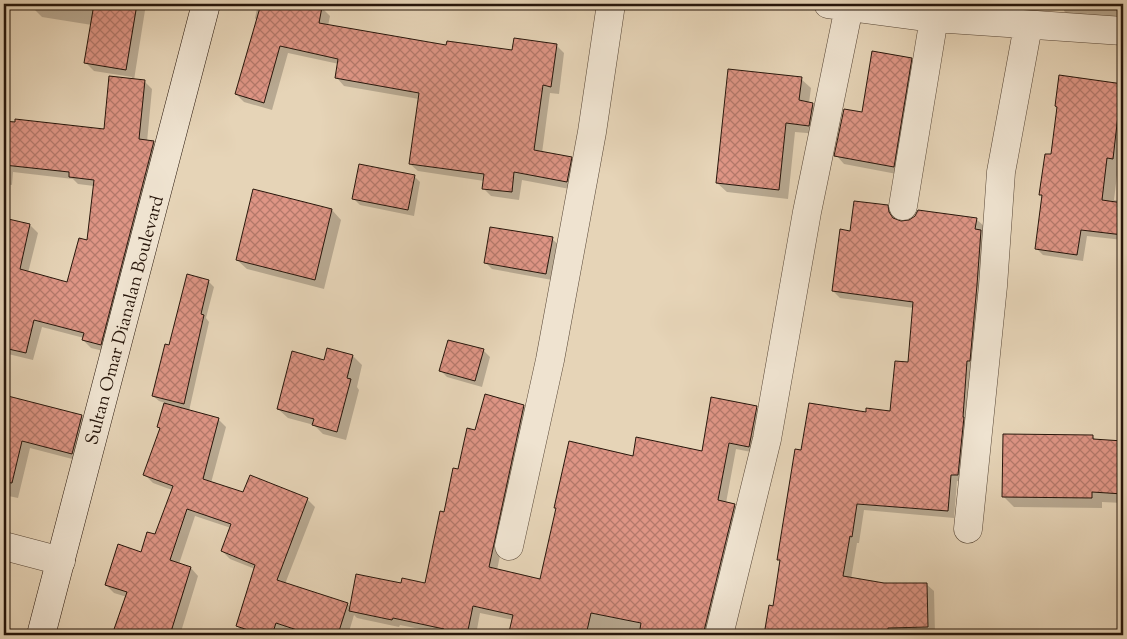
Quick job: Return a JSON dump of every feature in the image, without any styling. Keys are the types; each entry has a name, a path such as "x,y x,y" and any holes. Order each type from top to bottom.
{"street":[{"name":"Sultan Omar Dianalan Boulevard","path":"41,635 206,4"},
{"path":"509,546 550,360 592,132 611,4"},
{"path":"719,635 767,439 807,212 839,5 934,18 1016,17 1123,31"},
{"path":"968,529 993,286 1001,172 1016,17"},
{"path":"903,206 934,18"},
{"path":"4,546 61,561"}],"building":[{"path":"94,4 137,4 126,70 84,63"},
{"path":"261,4 308,4 322,7 319,23 446,45 447,41 512,50 514,38 557,44 551,87 543,85 534,150 572,157 567,182 514,172 512,192 482,189 484,174 409,164 419,93 335,78 338,59 280,46 264,103 235,94"},
{"path":"872,51 912,58 894,167 834,156 844,109 862,112"},
{"path":"728,69 802,77 799,100 813,103 809,126 786,123 779,190 716,183"},
{"path":"1059,75 1123,84 1123,116 1118,115 1113,159 1107,158 1102,200 1123,203 1123,235 1081,230 1077,255 1035,249 1042,195 1039,195 1045,154 1051,154"},
{"path":"109,76 145,80 139,139 154,141 101,345 82,340 84,333 34,320 26,353 4,348 4,218 30,224 20,269 67,282 79,238 87,240 94,180 69,177 69,172 4,165 4,121 15,122 15,119 104,129"},
{"path":"359,164 415,175 408,210 352,199"},
{"path":"253,189 332,209 315,280 236,260"},
{"path":"854,201 888,205 889,212 893,218 901,221 909,220 915,216 918,210 977,218 975,229 981,230 970,361 967,361 958,475 951,475 948,511 857,504 843,576 884,583 927,583 928,627 888,628 888,635 764,635 769,605 773,606 780,560 777,560 795,449 801,450 809,403 866,412 866,408 890,411 895,361 908,362 913,302 832,291 840,229 850,231"},
{"path":"490,227 553,237 546,274 484,263"},
{"path":"187,274 209,280 201,314 204,315 184,404 152,396 165,344 169,345"},
{"path":"448,340 484,349 475,381 439,371"},
{"path":"327,348 353,355 347,378 351,379 337,432 312,425 314,419 277,409 292,351 324,360"},
{"path":"485,394 524,405 489,567 540,579 569,441 633,456 636,437 702,451 711,397 757,406 749,447 729,443 718,500 735,504 704,635 639,635 641,623 591,613 586,635 523,635 509,632 513,615 473,606 467,635 443,635 444,629 349,611 356,574 401,583 402,578 425,583 440,511 444,512 453,468 458,469 467,428 475,430"},
{"path":"4,395 82,415 72,454 22,441 12,483 4,482"},
{"path":"164,403 219,418 203,479 243,492 250,475 308,498 277,580 348,603 339,631 303,632 276,623 272,635 263,635 236,626 255,565 221,551 231,524 187,509 170,560 191,567 170,635 112,635 127,592 105,585 118,544 141,552 147,532 155,534 173,486 143,475 160,428 157,427"},
{"path":"1003,434 1093,435 1093,439 1123,441 1123,494 1092,492 1092,498 1002,497"}]}
